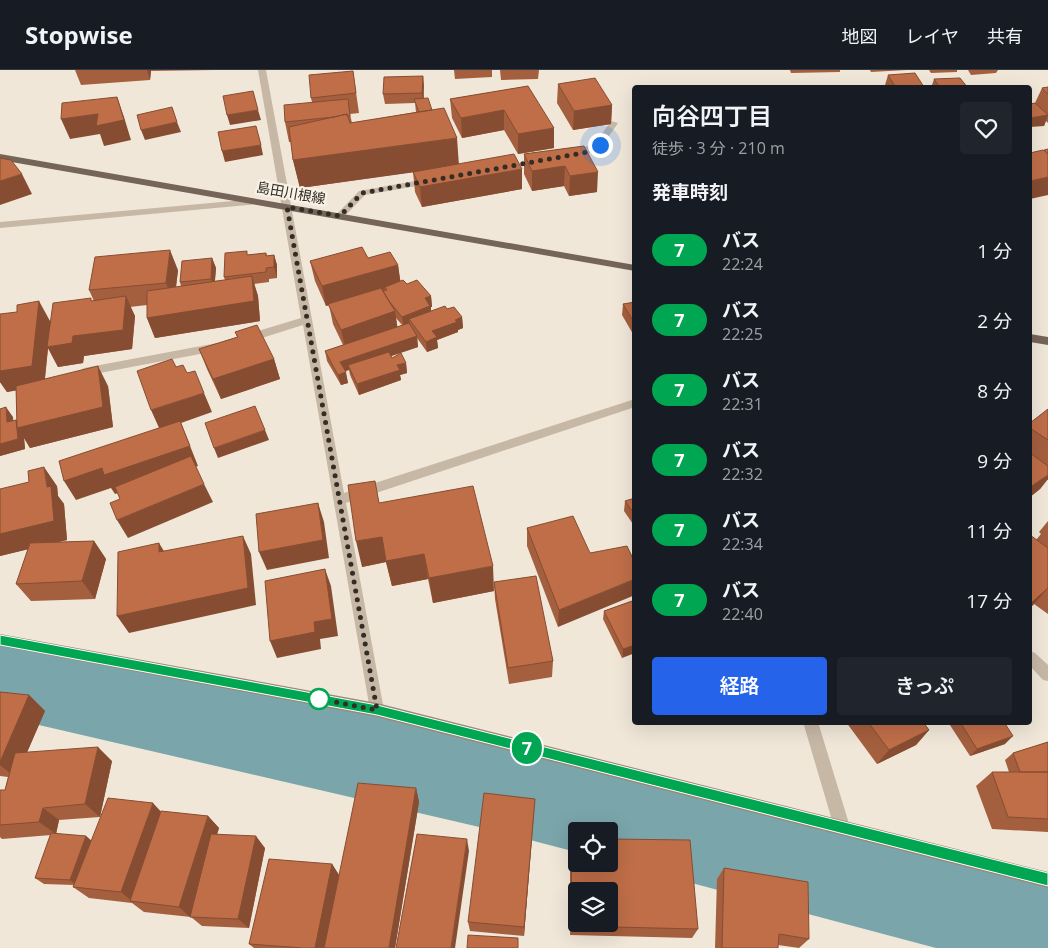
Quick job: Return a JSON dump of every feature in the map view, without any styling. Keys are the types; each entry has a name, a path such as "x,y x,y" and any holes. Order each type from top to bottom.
{"main road":[{"name":"島田川根線","path":"0,157 632,267"},
{"path":"1032,338 1048,341"}],"street":[{"path":"262,70 377,710"},
{"path":"558,157 588,152 600,145 614,123"},
{"path":"340,216 362,193 441,179"},
{"path":"0,225 255,202"},
{"path":"74,374 222,347 307,320"},
{"path":"340,500 632,404"},
{"path":"0,640 377,710 1048,880"},
{"path":"1032,659 1048,675"},
{"path":"811,725 842,827"}],"building":[{"path":"353,71 356,93 311,98 309,75"},
{"path":"915,73 923,85 894,85 888,75"},
{"path":"423,76 422,93 383,94 384,77"},
{"path":"595,78 612,105 574,111 558,84"},
{"path":"960,78 966,85 938,85 934,79"},
{"path":"528,86 554,128 518,134 504,110 461,118 450,99"},
{"path":"1048,87 1048,94 1042,88"},
{"path":"253,91 258,110 227,115 223,96"},
{"path":"117,97 124,120 96,126 98,114 61,119 62,103"},
{"path":"428,98 432,110 419,112 414,99"},
{"path":"348,99 350,116 347,116 347,114 285,122 284,105"},
{"path":"1035,103 1048,115 1032,118 1032,104"},
{"path":"172,107 177,122 141,130 137,115"},
{"path":"444,108 457,138 293,160 289,127 347,114 350,123"},
{"path":"256,126 261,145 222,151 218,132"},
{"path":"584,146 598,172 570,176 565,166 532,171 524,154"},
{"path":"1043,150 1048,154 1048,177 1032,181 1032,153"},
{"path":"514,154 522,169 420,187 413,172"},
{"path":"0,158 11,160 22,174 0,181"},
{"path":"362,247 368,258 390,252 398,265 322,286 310,261"},
{"path":"170,250 166,283 89,290 95,257"},
{"path":"247,251 247,255 266,253 266,256 274,255 274,267 266,268 266,272 224,277 225,253"},
{"path":"212,258 211,279 180,282 182,261"},
{"path":"252,276 254,301 147,318 147,291"},
{"path":"403,280 407,284 417,280 431,296 425,298 430,306 402,317 383,291 387,290 385,287"},
{"path":"381,288 395,311 341,330 328,304"},
{"path":"126,296 123,330 73,336 72,343 47,347 53,303 91,298 91,301"},
{"path":"39,301 32,366 0,371 0,314 17,312 17,305"},
{"path":"632,302 632,319 623,304"},
{"path":"445,306 447,309 454,307 462,317 455,320 457,322 432,331 437,337 426,342 409,319"},
{"path":"409,323 417,336 340,362 346,372 338,375 325,351"},
{"path":"257,325 274,359 213,379 199,349 238,337 235,332"},
{"path":"389,352 392,358 401,353 406,363 397,365 400,370 357,384 348,365"},
{"path":"172,359 176,367 183,365 187,373 195,371 204,393 151,410 137,371"},
{"path":"98,366 103,407 17,428 16,386"},
{"path":"255,406 265,430 214,448 205,423"},
{"path":"6,407 7,422 16,420 18,439 0,444 0,409"},
{"path":"1048,409 1048,440 1032,429 1032,421"},
{"path":"180,421 190,446 104,475 102,468 64,481 59,461"},
{"path":"1032,454 1048,466 1048,475 1032,486"},
{"path":"191,456 204,484 117,520 110,503 120,499 115,487"},
{"path":"44,467 47,487 51,486 54,521 0,534 0,489 29,482 28,471"},
{"path":"375,481 379,503 473,486 493,566 429,578 424,554 386,561 382,537 356,541 348,485"},
{"path":"632,499 632,511 625,501"},
{"path":"318,503 323,540 259,552 256,514"},
{"path":"573,516 590,553 627,546 632,557 632,580 559,610 527,528"},
{"path":"243,536 248,588 117,616 118,552 159,543 159,552"},
{"path":"1032,536 1048,548 1048,588 1032,602"},
{"path":"94,541 82,581 16,584 30,543"},
{"path":"325,569 332,619 314,622 315,632 270,641 265,581"},
{"path":"536,576 553,661 508,668 494,582"},
{"path":"632,601 632,646 623,649 604,611"},
{"path":"0,692 29,695 0,762"},
{"path":"870,725 925,725 929,730 889,750"},
{"path":"962,725 1006,725 1013,736 977,749"},
{"path":"1048,742 1048,772 1020,772 1013,753"},
{"path":"98,747 85,804 43,808 39,822 0,825 0,790 5,790 15,753"},
{"path":"992,772 1048,772 1048,819 1008,817"},
{"path":"358,783 416,788 389,948 324,948"},
{"path":"484,793 535,799 524,927 468,922"},
{"path":"108,798 153,803 121,892 73,887"},
{"path":"161,811 208,816 179,907 130,901"},
{"path":"51,833 86,836 70,880 35,878"},
{"path":"211,834 256,836 238,919 190,917"},
{"path":"417,834 467,839 451,948 396,948"},
{"path":"618,839 690,840 698,929 618,927 618,882 572,882 571,872 618,872"},
{"path":"269,859 332,864 315,948 249,944"},
{"path":"724,868 808,882 809,939 779,934 778,948 722,948"},
{"path":"468,935 518,938 518,948 467,948"}],"waterway":[{"path":"0,678 488,784 1048,928"}],"bus line":[{"name":"7","path":"0,640 377,710 1048,880"}],"route":[{"path":"319,699 377,710 287,207 340,216 362,193 588,152 600,145"}]}
